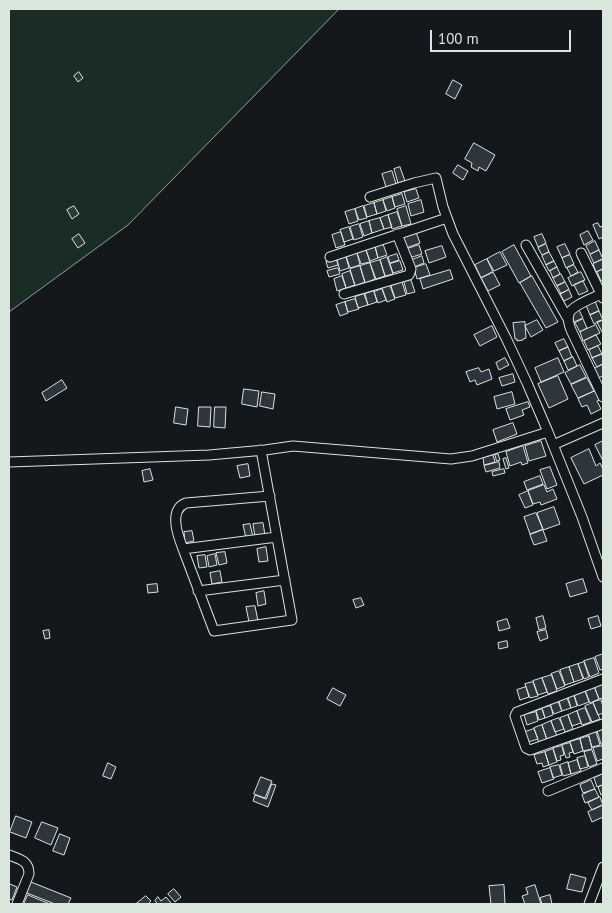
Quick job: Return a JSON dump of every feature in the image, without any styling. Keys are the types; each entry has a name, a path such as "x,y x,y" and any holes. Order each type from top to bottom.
{"street":[{"path":"370,197 434,177 436,179 446,218 506,338 548,432 582,517 603,577"},
{"path":"330,256 446,218"},
{"path":"344,294 409,275 411,269 397,234"},
{"path":"526,245 568,319 571,330 603,397"},
{"path":"568,319 568,314 573,308 602,296 580,253"},
{"path":"553,445 603,423"},
{"path":"9,462 187,456 293,446 451,460 472,456 548,432"},
{"path":"263,450 292,620 214,631 180,539 176,520 178,509 182,505 270,496"},
{"path":"183,549 277,537"},
{"path":"198,591 285,580"},
{"path":"603,679 517,712 515,716 526,748 530,750 603,724"},
{"path":"548,791 603,768"},
{"path":"9,855 23,860 29,869 29,874 17,904"},
{"path":"589,904 603,867"}],"green space":[{"path":"9,9 339,9 128,225 9,312"}],"building":[{"path":"79,72 83,78 78,82 74,76"},
{"path":"453,80 462,85 455,99 446,94"},
{"path":"474,143 495,155 486,171 479,167 478,171 471,167 472,163 465,159"},
{"path":"458,165 468,171 463,180 453,173"},
{"path":"400,167 405,181 398,183 394,169"},
{"path":"392,171 396,184 386,187 382,174"},
{"path":"416,189 419,198 407,202 404,192"},
{"path":"402,194 405,204 395,207 392,197"},
{"path":"392,197 395,208 387,211 383,200"},
{"path":"383,200 386,211 377,214 374,203"},
{"path":"421,200 424,212 411,216 408,204"},
{"path":"374,203 377,214 367,217 364,206"},
{"path":"74,206 79,214 72,219 67,210"},
{"path":"363,206 367,218 359,220 355,209"},
{"path":"406,206 411,224 402,226 397,209"},
{"path":"355,209 358,221 349,224 345,212"},
{"path":"397,212 402,226 392,229 388,215"},
{"path":"388,215 392,227 384,229 380,218"},
{"path":"380,218 384,229 372,233 369,221"},
{"path":"369,221 372,233 364,236 360,224"},
{"path":"598,223 600,227 603,226 603,237 599,239 593,225"},
{"path":"359,224 363,237 354,240 350,227"},
{"path":"349,227 353,239 344,242 340,230"},
{"path":"588,231 593,240 584,245 580,235"},
{"path":"341,232 345,245 336,248 332,235"},
{"path":"416,232 420,243 406,248 403,237"},
{"path":"79,234 85,243 78,248 72,239"},
{"path":"542,234 546,243 538,247 534,237"},
{"path":"595,241 599,250 590,254 586,246"},
{"path":"383,244 387,255 378,258 375,246"},
{"path":"546,244 549,252 542,255 538,248"},
{"path":"565,244 570,254 562,258 557,247"},
{"path":"419,245 422,254 409,258 407,249"},
{"path":"514,245 531,276 519,283 502,252"},
{"path":"442,246 446,257 429,263 425,251"},
{"path":"375,247 378,258 370,261 366,250"},
{"path":"366,250 370,262 361,264 357,253"},
{"path":"599,250 603,259 594,263 590,255"},
{"path":"500,252 507,265 494,271 487,259"},
{"path":"549,252 554,261 546,265 542,256"},
{"path":"357,253 360,265 350,268 346,256"},
{"path":"397,254 399,260 390,263 388,257"},
{"path":"570,255 574,264 566,268 562,258"},
{"path":"422,256 424,263 414,267 412,260"},
{"path":"346,257 349,268 340,271 337,260"},
{"path":"387,257 393,274 385,276 380,260"},
{"path":"336,258 338,265 328,268 326,262"},
{"path":"487,259 493,272 481,278 475,265"},
{"path":"603,259 603,269 596,272 593,264"},
{"path":"380,260 385,276 376,279 370,263"},
{"path":"400,261 403,270 393,273 390,264"},
{"path":"554,261 557,267 549,271 546,265"},
{"path":"370,263 375,279 365,283 360,266"},
{"path":"426,264 430,275 417,279 414,268"},
{"path":"574,265 578,272 571,276 567,268"},
{"path":"360,266 365,282 355,286 350,269"},
{"path":"557,267 560,274 553,278 550,271"},
{"path":"338,268 340,274 329,277 327,271"},
{"path":"603,269 603,280 601,281 597,272"},
{"path":"450,270 453,279 423,289 420,279"},
{"path":"350,271 355,285 346,288 342,274"},
{"path":"493,272 500,285 488,291 481,278"},
{"path":"581,272 585,280 572,286 568,278"},
{"path":"561,274 565,282 557,286 553,278"},
{"path":"342,276 346,288 337,291 334,279"},
{"path":"532,276 558,322 546,328 520,283"},
{"path":"411,280 415,292 407,294 404,282"},
{"path":"583,281 588,291 579,295 574,285"},
{"path":"402,282 406,295 395,298 391,286"},
{"path":"565,282 569,289 561,294 557,286"},
{"path":"390,286 395,299 387,302 382,288"},
{"path":"382,289 386,300 378,303 374,292"},
{"path":"569,290 572,297 564,301 560,294"},
{"path":"374,291 377,302 368,305 365,294"},
{"path":"364,294 368,305 358,308 355,297"},
{"path":"355,299 359,309 348,312 345,302"},
{"path":"595,301 599,311 590,315 586,305"},
{"path":"345,302 348,313 340,316 336,305"},
{"path":"579,310 583,318 574,322 571,314"},
{"path":"599,311 603,320 594,324 590,315"},
{"path":"583,319 587,328 580,332 575,323"},
{"path":"537,320 543,330 531,337 525,326"},
{"path":"603,320 603,331 602,332 597,322"},
{"path":"525,322 526,338 517,341 515,339 513,323"},
{"path":"596,325 600,333 583,341 580,332"},
{"path":"492,326 497,337 480,346 474,335"},
{"path":"596,335 601,344 588,350 584,341"},
{"path":"564,339 568,347 559,351 555,343"},
{"path":"598,346 602,354 592,358 589,350"},
{"path":"568,347 572,357 564,361 559,351"},
{"path":"602,354 603,364 597,367 592,358"},
{"path":"573,357 577,366 568,370 564,361"},
{"path":"505,358 509,365 499,370 496,363"},
{"path":"558,358 564,372 541,382 535,368"},
{"path":"603,364 603,376 598,378 594,369"},
{"path":"580,365 586,377 571,384 565,373"},
{"path":"479,368 481,372 489,369 492,379 477,385 475,380 470,382 466,372"},
{"path":"513,374 515,382 502,386 499,378"},
{"path":"558,376 568,399 549,408 538,384"},
{"path":"587,378 594,391 578,398 571,385"},
{"path":"62,380 67,388 46,401 42,393"},
{"path":"244,389 259,391 257,407 242,404"},
{"path":"595,391 600,400 597,401 601,409 591,414 587,405 582,407 578,399"},
{"path":"262,392 275,394 273,409 260,406"},
{"path":"512,392 515,404 497,409 494,397"},
{"path":"528,402 530,407 522,410 524,415 510,420 506,409"},
{"path":"176,407 188,409 186,425 174,423"},
{"path":"199,407 211,407 210,427 198,426"},
{"path":"215,407 226,407 225,428 214,427"},
{"path":"513,423 517,434 497,442 493,430"},
{"path":"541,441 546,456 529,461 525,446"},
{"path":"603,441 603,461 595,445"},
{"path":"523,446 528,463 522,465 521,462 510,466 506,452"},
{"path":"589,449 596,466 600,463 603,475 584,484 571,458"},
{"path":"495,454 498,454 500,460 497,461"},
{"path":"493,455 495,462 484,465 483,458"},
{"path":"506,458 509,468 506,469 503,459"},
{"path":"499,462 500,468 486,472 484,466"},
{"path":"248,464 250,476 240,478 237,466"},
{"path":"550,467 557,485 547,489 540,470"},
{"path":"150,469 153,480 144,482 142,471"},
{"path":"504,469 505,473 493,476 492,472"},
{"path":"540,476 543,484 527,490 524,482"},
{"path":"544,485 547,492 553,489 557,499 541,505 540,502 533,504 528,491"},
{"path":"528,491 533,505 525,508 519,495"},
{"path":"554,507 560,524 543,530 537,513"},
{"path":"536,513 543,529 530,534 524,517"},
{"path":"263,523 265,535 255,537 253,524"},
{"path":"250,524 253,537 246,538 243,525"},
{"path":"543,530 547,541 534,545 530,535"},
{"path":"192,531 194,541 185,543 184,532"},
{"path":"266,547 268,561 259,562 257,549"},
{"path":"225,552 227,563 219,565 216,553"},
{"path":"215,554 217,565 209,567 207,556"},
{"path":"205,555 207,567 199,568 197,556"},
{"path":"220,571 222,582 212,584 210,573"},
{"path":"583,579 587,592 570,597 566,584"},
{"path":"157,584 158,592 148,593 147,585"},
{"path":"264,591 266,604 258,606 256,593"},
{"path":"361,598 364,605 356,608 353,600"},
{"path":"255,606 258,621 249,622 246,607"},
{"path":"543,616 546,628 539,630 536,618"},
{"path":"598,616 601,626 591,629 588,619"},
{"path":"507,619 510,628 499,631 497,622"},
{"path":"49,630 50,638 45,639 43,631"},
{"path":"546,630 548,638 540,641 537,632"},
{"path":"507,641 508,647 499,649 498,643"},
{"path":"603,654 603,669 600,670 595,657"},
{"path":"594,658 599,673 590,677 584,661"},
{"path":"584,662 589,677 584,679 578,664"},
{"path":"578,664 583,679 574,682 569,667"},
{"path":"569,667 574,682 565,685 560,670"},
{"path":"559,671 565,686 557,689 551,674"},
{"path":"552,675 557,691 548,694 542,678"},
{"path":"542,678 547,692 538,695 533,681"},
{"path":"533,682 538,696 530,698 525,684"},
{"path":"603,683 603,698 599,699 594,686"},
{"path":"594,686 599,699 590,703 585,690"},
{"path":"526,687 529,697 520,700 517,690"},
{"path":"333,688 346,695 340,706 327,699"},
{"path":"585,691 589,702 578,706 574,695"},
{"path":"574,695 577,706 571,708 568,697"},
{"path":"567,698 571,708 562,711 559,701"},
{"path":"601,700 603,713 598,715 593,702"},
{"path":"558,702 562,711 554,714 550,705"},
{"path":"593,703 600,719 592,722 585,706"},
{"path":"551,706 553,715 545,718 542,708"},
{"path":"585,708 591,722 582,725 577,711"},
{"path":"542,709 545,718 539,720 536,711"},
{"path":"577,711 581,723 572,726 568,715"},
{"path":"536,712 538,721 527,725 524,715"},
{"path":"568,715 573,729 565,732 560,718"},
{"path":"559,718 564,729 555,732 551,721"},
{"path":"551,721 557,736 547,740 542,725"},
{"path":"542,725 547,740 539,743 534,728"},
{"path":"534,729 538,739 528,742 525,732"},
{"path":"603,729 603,744 601,744 597,731"},
{"path":"596,732 600,745 592,747 588,734"},
{"path":"589,736 592,749 583,751 580,739"},
{"path":"580,739 583,751 574,754 570,742"},
{"path":"570,743 573,752 569,753 570,757 566,758 562,745"},
{"path":"562,746 564,755 560,756 561,760 557,761 553,748"},
{"path":"602,746 603,759 597,761 593,748"},
{"path":"553,749 557,762 549,765 545,752"},
{"path":"592,750 597,764 589,767 584,752"},
{"path":"545,752 549,765 543,767 542,763 537,764 534,755"},
{"path":"585,756 588,767 580,769 577,758"},
{"path":"577,760 581,771 571,774 568,763"},
{"path":"568,762 571,774 563,776 560,765"},
{"path":"108,763 116,767 111,779 103,776"},
{"path":"559,765 562,775 553,778 550,767"},
{"path":"550,768 554,779 542,783 538,772"},
{"path":"603,774 603,785 597,787 594,778"},
{"path":"261,777 272,781 265,798 254,794"},
{"path":"591,780 595,789 583,793 580,785"},
{"path":"272,784 276,785 268,807 253,801 255,795 266,799"},
{"path":"603,785 603,794 601,795 598,787"},
{"path":"595,789 599,797 585,803 582,795"},
{"path":"600,797 603,805 592,810 588,803"},
{"path":"603,805 603,817 592,822 588,812"},
{"path":"16,816 32,822 26,838 10,832"},
{"path":"42,822 58,828 51,845 35,838"},
{"path":"60,834 70,838 64,855 53,851"},
{"path":"571,874 586,878 582,892 567,889"},
{"path":"31,882 71,898 68,904 55,904 27,893"},
{"path":"10,884 17,887 12,900 9,899"},
{"path":"504,885 505,904 491,904 489,886"},
{"path":"535,885 541,904 525,904 522,896 528,894 526,888"},
{"path":"174,889 181,897 175,902 168,894"},
{"path":"28,895 50,904 24,904"},
{"path":"550,895 552,904 542,904 540,898"},
{"path":"146,896 151,901 148,904 136,904"},
{"path":"158,897 161,901 166,897 172,904 158,904 155,901"}]}
